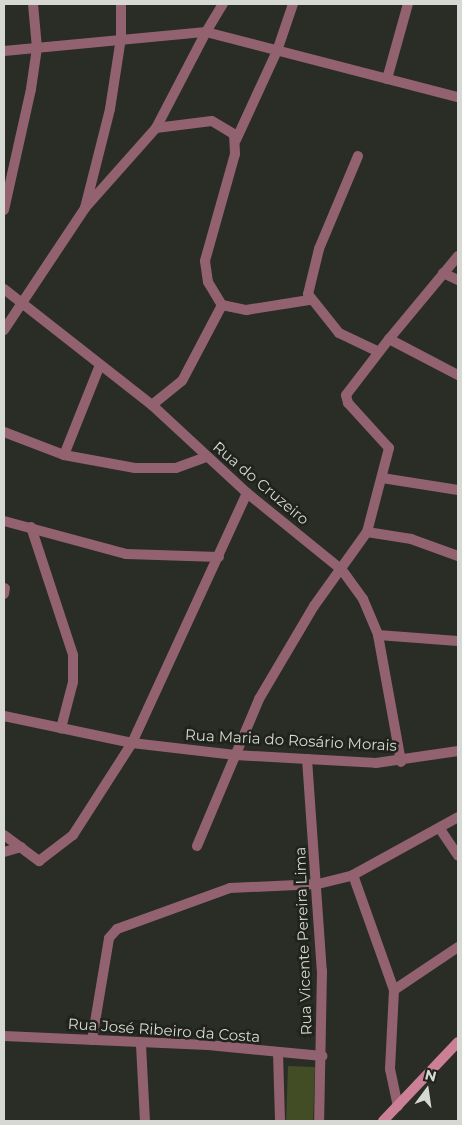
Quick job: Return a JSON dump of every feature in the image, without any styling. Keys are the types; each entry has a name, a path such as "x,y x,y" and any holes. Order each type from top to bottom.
{"main road":[{"path":"383,1121 458,1042"}],"street":[{"path":"4,210 37,48 33,4"},
{"path":"85,208 110,109 122,38 121,4"},
{"path":"4,330 85,208 156,128 206,32 223,4"},
{"path":"293,4 277,51 236,140 205,261 208,282 222,305 246,310 309,300"},
{"path":"387,78 408,4"},
{"path":"4,51 122,38 206,32 458,97"},
{"path":"156,128 212,121 227,126 236,140"},
{"path":"358,156 309,278 309,300 339,333 380,352"},
{"path":"197,846 235,755 279,663 366,532 382,478 388,445 346,398 389,339 458,256"},
{"path":"444,273 458,280"},
{"name":"Rua do Cruzeiro","path":"4,289 23,299 100,365 152,405 247,493 342,570 363,599 378,635 401,762"},
{"path":"152,405 185,377 222,305"},
{"path":"389,339 458,375"},
{"path":"64,455 100,365"},
{"path":"4,432 64,455 156,470 206,457"},
{"path":"382,478 458,490"},
{"path":"4,836 39,861 54,854 72,835 132,743 247,493"},
{"path":"4,521 134,555 219,557"},
{"path":"30,527 73,655 73,682 61,728"},
{"path":"366,532 411,539 458,556"},
{"path":"378,635 458,642"},
{"name":"Rua Maria do Rosário Morais","path":"4,716 132,743 235,755 401,762 458,751"},
{"name":"Rua Vicente Pereira Lima","path":"307,759 318,884 322,1056 319,1121"},
{"path":"92,1040 109,938 117,929 230,888 318,884 353,875 440,829 458,817"},
{"path":"440,829 458,856"},
{"path":"4,852 21,847"},
{"path":"353,875 394,990 390,1069 398,1106"},
{"path":"394,990 458,947"},
{"name":"Rua José Ribeiro da Costa","path":"4,1036 92,1040 141,1045 208,1045 322,1056"},
{"path":"141,1045 145,1121"},
{"path":"278,1053 280,1121"}],"green space":[{"path":"288,1066 315,1067 313,1121 286,1121"}]}
